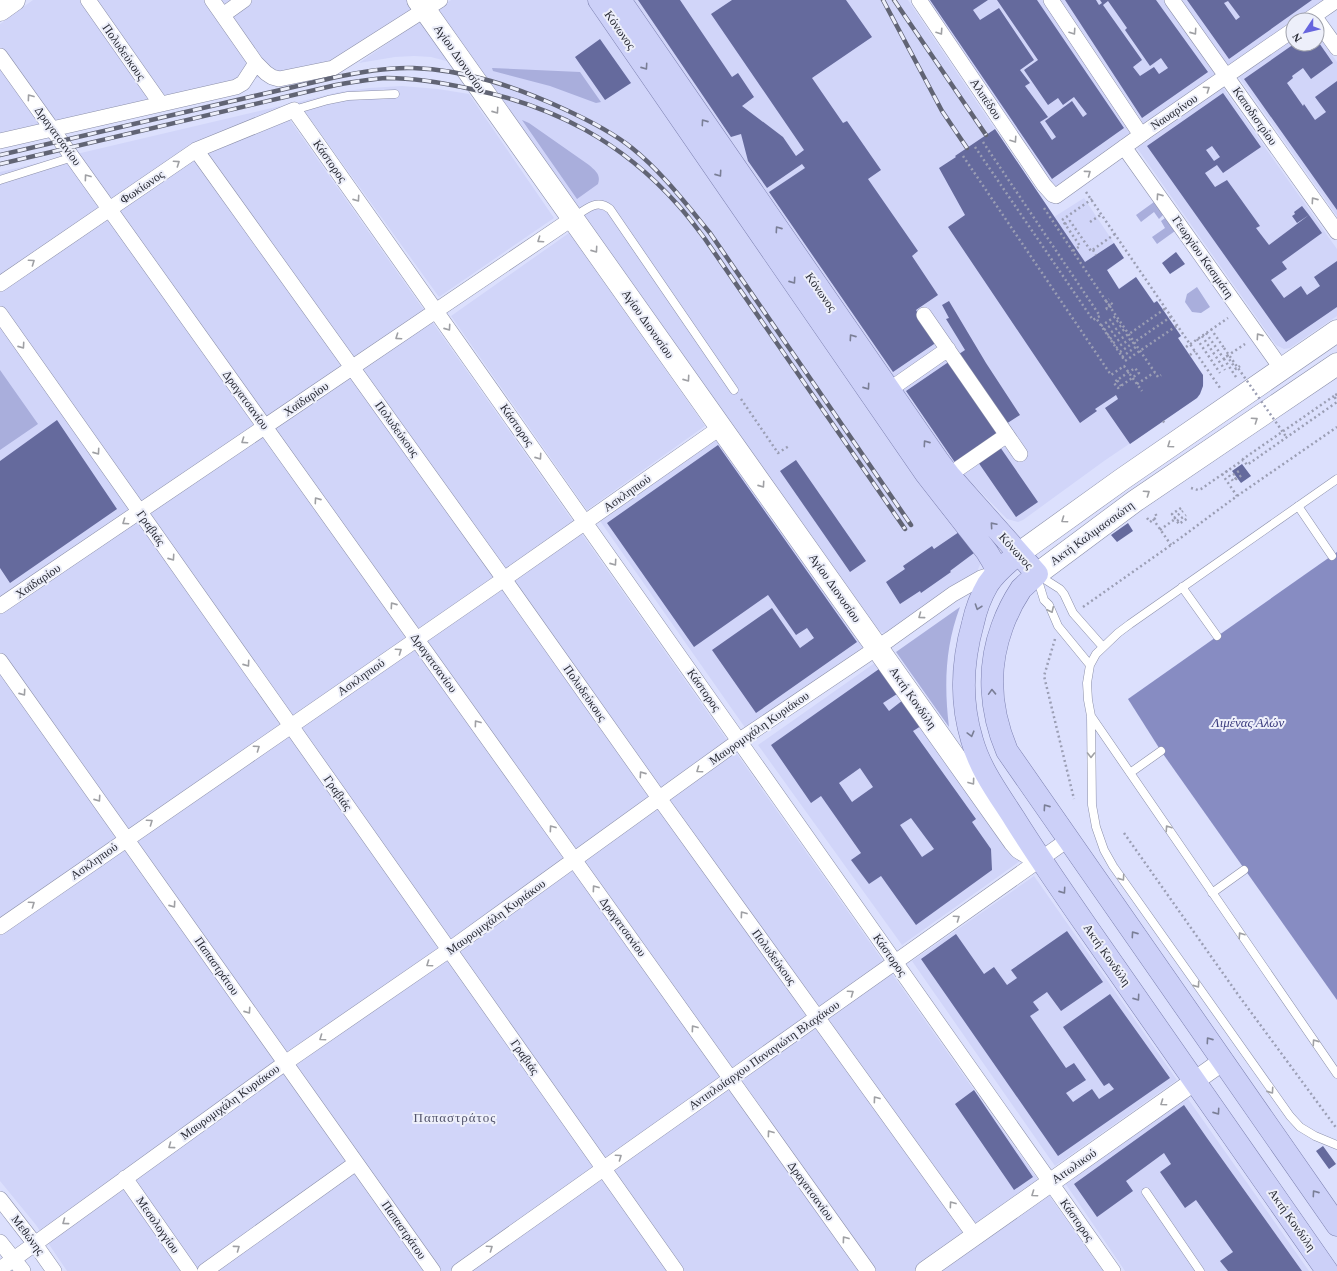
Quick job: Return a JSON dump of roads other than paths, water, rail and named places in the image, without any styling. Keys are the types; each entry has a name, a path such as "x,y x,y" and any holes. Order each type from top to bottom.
{"main road":[{"path":"0,10 14,0"},
{"name":"Κόνωνος","path":"599,0 926,474 987,552 997,573"},
{"name":"Κόνωνος","path":"620,0 888,390 949,475 1036,574"},
{"name":"Αγίου Διονυσίου","path":"428,3 573,218 877,648"},
{"path":"1040,860 983,770 972,741 965,709 963,691 964,669 970,634 980,599 989,583 997,573 1018,554 1114,484 1337,331"},
{"name":"Ακτή Καλιμασσιώτη","path":"1069,839 1007,751 997,724 993,702 992,676 995,651 999,636 1011,606 1022,588 1036,574 1135,501 1337,364"},
{"name":"Ακτή Κονδύλη","path":"877,648 1014,841 1020,848 1040,860 1327,1271"},
{"path":"1069,839 1337,1225"}],"street":[{"name":"Πολυδεύκους","path":"88,0 161,104"},
{"path":"212,0 256,63 266,73 279,79 333,68 428,3"},
{"path":"223,15 244,0"},
{"name":"Αλιπέδου","path":"918,0 1049,191 1053,196 1056,196"},
{"path":"1051,0 1141,135"},
{"name":"Καποδιστρίου","path":"1172,0 1337,232"},
{"path":"1320,12 1337,0"},
{"path":"1325,34 1337,48"},
{"name":"Ναυαρίνου","path":"1056,196 1285,35"},
{"name":"Δραγατσανίου","path":"0,56 868,1271"},
{"path":"0,141 236,87 243,83 256,63"},
{"name":"Φωκίωνος","path":"0,284 196,150 294,110"},
{"name":"Κάστορος","path":"294,110 740,740 1113,1271"},
{"name":"Γεωργίου Κασιμάτη","path":"1124,147 1281,368"},
{"name":"Πολυδεύκους","path":"196,150 353,367 659,798 975,1236"},
{"name":"Χαϊδαρίου","path":"0,606 573,218"},
{"name":"Γραβιάς","path":"0,314 676,1271"},
{"path":"924,315 1020,454"},
{"path":"888,390 948,349"},
{"name":"Ασκληπιού","path":"0,927 416,638 504,579 721,427"},
{"path":"949,475 1007,435"},
{"name":"Μαυρομιχάλη Κυριάκου","path":"0,1269 18,1265 35,1244 125,1178 285,1063 449,950 740,740 877,648 953,594 981,578 997,573"},
{"name":"Παπαστράτου","path":"0,661 433,1271"},
{"name":"Αντιπλοίαρχου Παναγιώτη Βλαχάκου","path":"459,1271 1069,839"},
{"name":"Αιτωλικού","path":"925,1271 1223,1061"},
{"path":"205,1271 356,1163"},
{"name":"Μεσολογγίου","path":"125,1178 190,1271"},
{"name":"Μεθώνης","path":"0,1199 54,1271"},
{"path":"0,1242 18,1265"}],"lane":[{"path":"294,110 348,96 395,94"},
{"path":"0,180 73,158"},
{"path":"573,218 594,205 601,204 610,209 734,390"},
{"path":"1337,479 1130,624 1096,654 1090,665 1087,683 1091,716 1092,805 1096,827 1104,850 1113,866 1290,1116 1300,1127 1337,1146"},
{"path":"1298,506 1332,556"},
{"path":"1036,574 1060,589 1073,613 1103,647"},
{"path":"1036,574 1044,600 1049,605 1058,626 1090,665"},
{"path":"1182,587 1217,636"},
{"path":"1091,716 1337,1074"},
{"path":"1130,773 1161,751"},
{"path":"1212,893 1244,870"},
{"path":"1146,1192 1200,1271"}],"water":[{"name":"Λιμένας Αλών","path":"1337,552 1337,1000 1161,751 1128,699"}],"railway":[{"path":"883,0 942,111 967,148"},
{"path":"894,0 986,135"},
{"path":"0,155 332,78 383,69 413,68 453,72 491,81 546,101 582,117 632,148 643,157 673,189 710,233 911,525"},
{"path":"0,164 336,85 381,78 419,80 461,87 501,96 558,116 584,129 633,162 656,182 685,213 705,239 905,529"}],"district":[{"name":"Παπαστράτος","path":"455,1117"}]}
